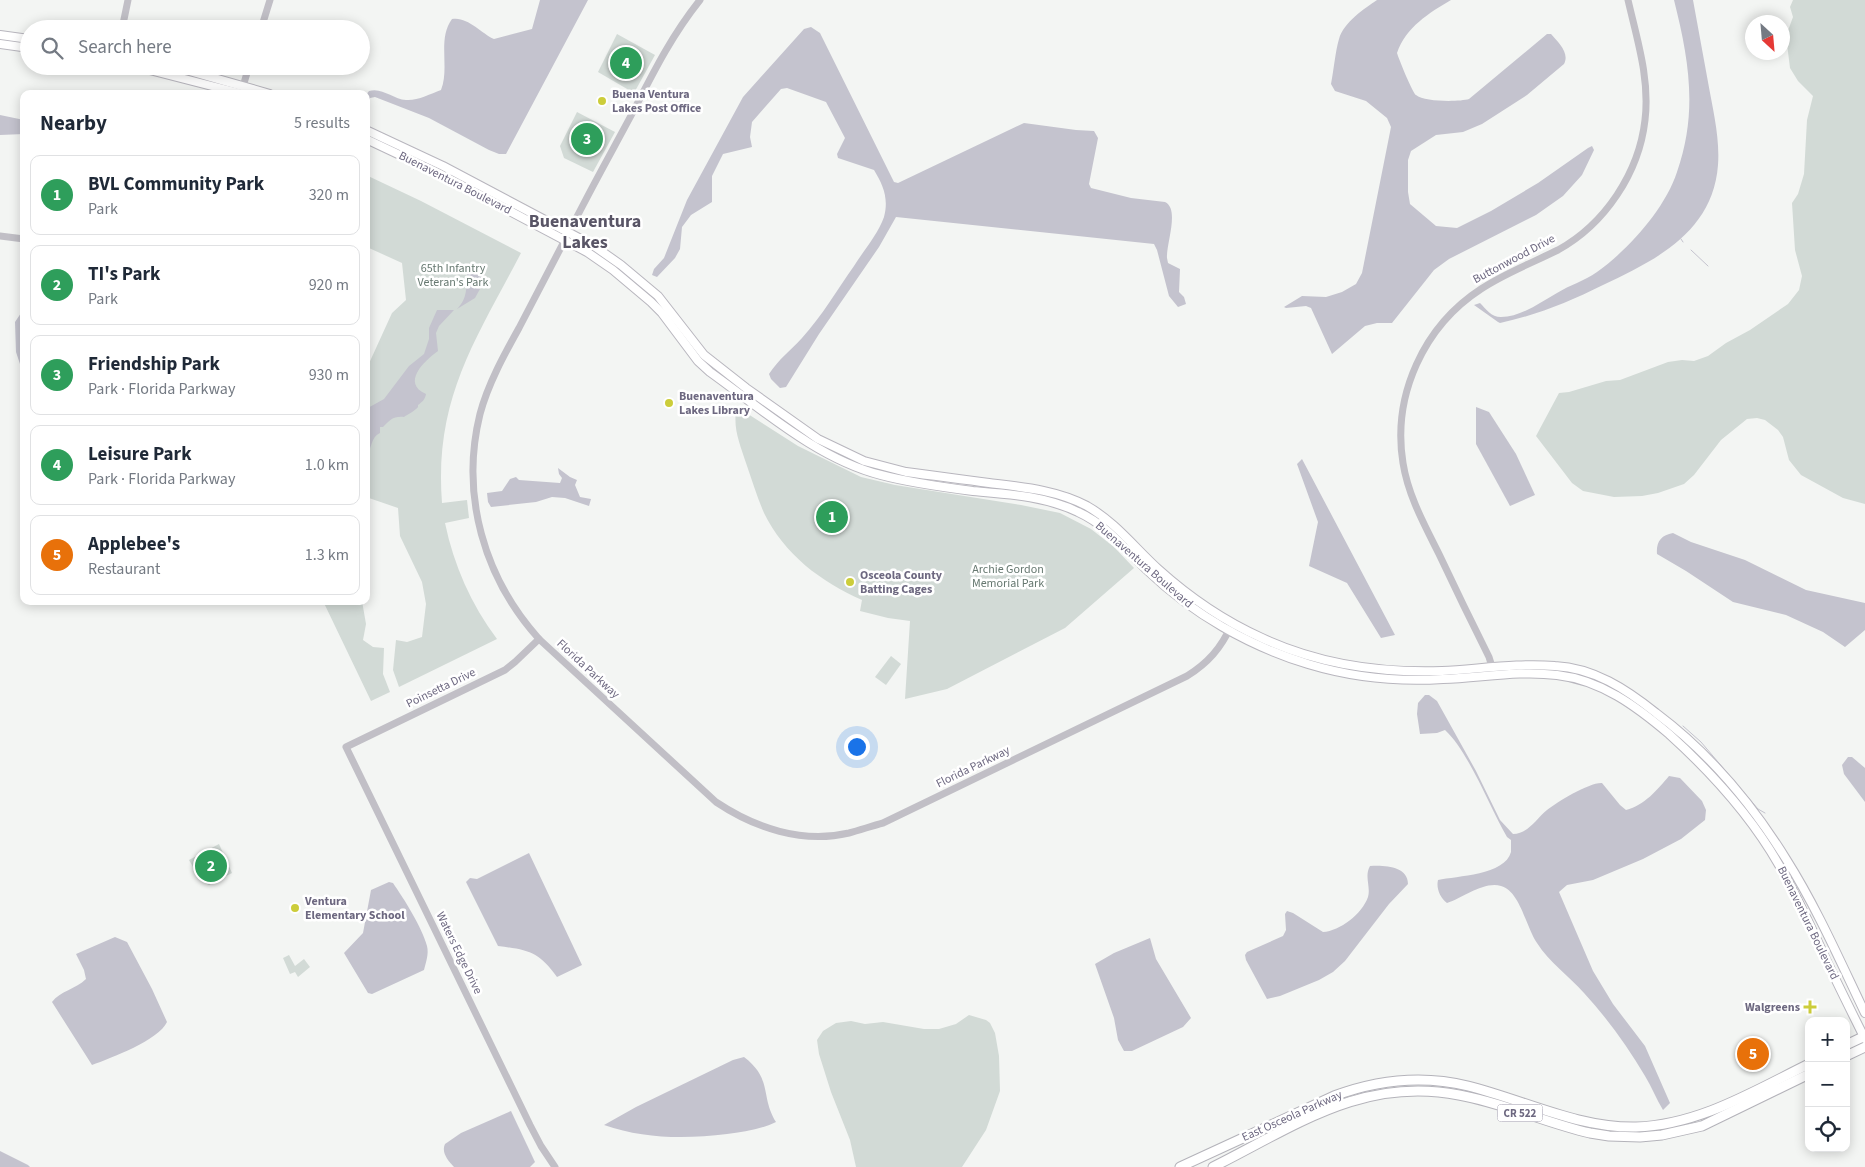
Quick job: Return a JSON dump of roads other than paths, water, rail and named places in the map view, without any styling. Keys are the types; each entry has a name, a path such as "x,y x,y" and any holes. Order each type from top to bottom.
{"main road":[{"path":"0,35 20,38"},
{"path":"0,44 20,47"},
{"path":"173,75 238,90"},
{"path":"197,75 239,90"},
{"name":"Buenaventura Boulevard","path":"370,132 436,162 567,236 637,289 662,313 693,355 710,372 813,446 840,460 879,475 918,483 1046,500 1069,508 1099,524 1149,573 1183,601 1229,631 1288,658 1358,676 1400,680 1440,680 1493,672 1556,666 1591,674 1607,680 1634,695 1687,739 1739,794 1785,857 1808,897 1865,1013"},
{"name":"Buenaventura Boulevard","path":"370,141 567,236 594,246 644,284 668,308 695,344 715,365 818,439 864,461 906,472 1017,486 1050,492 1068,498 1086,506 1105,518 1188,594 1233,623 1289,649 1359,667 1408,671 1553,674 1604,687 1628,701 1656,723 1698,762 1733,800 1778,862 1865,1037"},
{"path":"1850,1044 1865,1037"},
{"path":"1850,1054 1865,1047"},
{"name":"East Osceola Parkway","path":"1180,1167 1334,1096 1358,1088 1388,1082 1433,1081 1466,1086 1579,1121 1608,1126 1653,1126 1712,1111 1805,1066"},
{"name":"East Osceola Parkway","path":"1214,1167 1338,1105 1357,1098 1396,1091 1418,1090 1461,1095 1572,1129 1609,1136 1640,1136 1662,1135 1702,1126 1805,1076"},
{"path":"1640,1136 1643,1132 1647,1131 1672,1128 1686,1119"}],"street":[{"path":"124,20 128,0"},
{"path":"264,20 270,0"},
{"name":"Florida Parkway","path":"700,0 681,24 664,54 567,236 501,362 480,414 473,470 476,510 483,544 507,596 518,614 539,639 716,802 736,815 775,831 804,836 831,836 883,823 1187,676 1209,660 1219,649 1233,623"},
{"name":"Buttonwood Drive","path":"1493,672 1416,508 1406,479 1401,438 1402,408 1407,385 1416,364 1439,326 1462,303 1489,284 1575,239 1600,217 1622,187 1640,145 1647,103 1646,80 1628,0"},
{"path":"242,90 246,75"},
{"path":"0,236 20,238"},
{"name":"Poinsetta Drive","path":"346,748 505,670 539,639"},
{"name":"Waters Edge Drive","path":"346,748 530,1125 549,1160 555,1167"}],"waterway":[{"path":"1691,250 1708,266"},
{"path":"1683,726 1701,742 1758,809 1765,813"}],"place":[{"name":"Leisure Park","path":"626,63"},
{"name":"Buena Ventura Lakes Post Office","path":"602,101"},
{"name":"Friendship Park","path":"587,139"},
{"name":"Buenaventura Lakes Library","path":"669,403"},
{"name":"BVL Community Park","path":"832,517"},
{"name":"Osceola County Batting Cages","path":"850,582"},
{"name":"TI's Park","path":"211,866"},
{"name":"Ventura Elementary School","path":"295,908"},
{"name":"Walgreens","path":"1810,1007"},
{"name":"Applebee's","path":"1753,1054"}],"district":[{"name":"Buenaventura Lakes","path":"585,231"}],"park label":[{"name":"65th Infantry Veteran's Park","path":"453,275"},
{"name":"Archie Gordon Memorial Park","path":"1008,576"}]}
